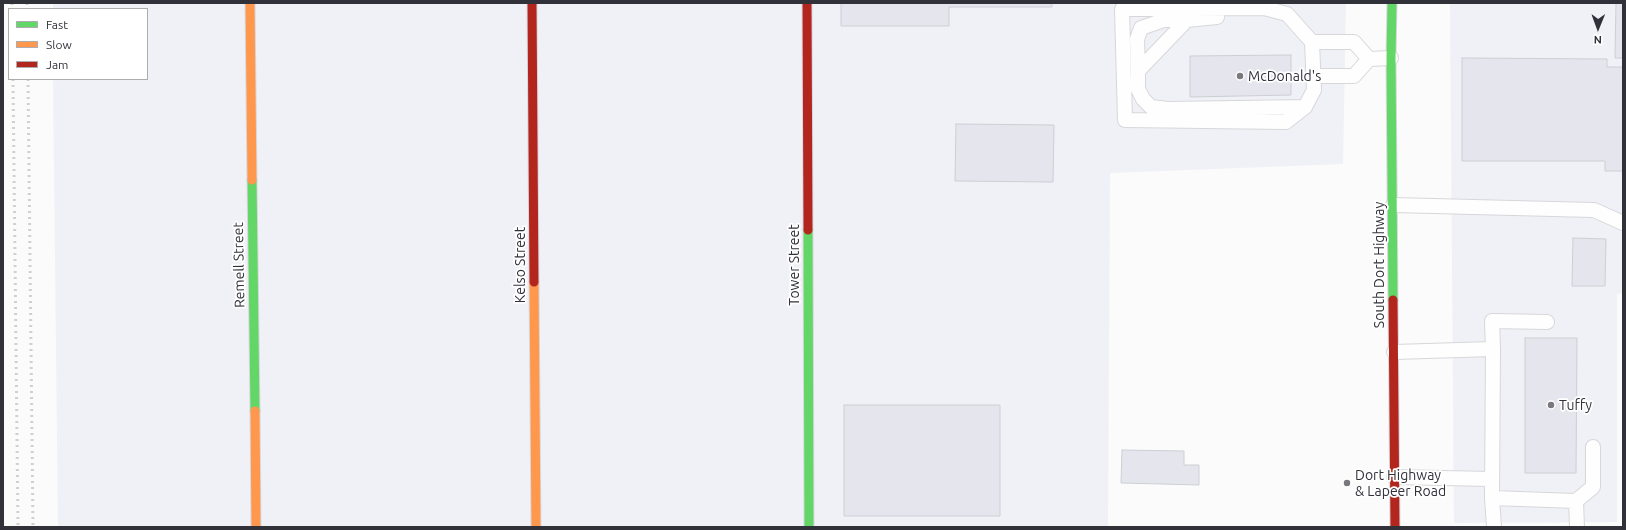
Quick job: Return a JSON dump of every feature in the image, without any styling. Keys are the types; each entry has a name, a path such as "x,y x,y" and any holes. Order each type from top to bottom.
{"street":[{"name":"Remell Street","path":"250,3 256,527"},
{"name":"Kelso Street","path":"532,3 536,527"},
{"name":"Tower Street","path":"807,3 809,527"},
{"name":"South Dort Highway","path":"1392,3 1391,58 1395,527"}],"lane":[{"path":"1232,8 1222,16 1187,20 1164,20 1141,28 1136,39 1138,89 1143,99 1151,107 1168,109 1305,107"},
{"path":"1264,8 1286,14 1312,42 1314,90 1305,107 1286,122 1125,120 1122,9 1264,8"},
{"path":"1138,71 1187,20"},
{"path":"1312,42 1354,42 1369,59"},
{"path":"1314,76 1354,76 1369,59 1391,58"},
{"path":"1393,205 1594,210 1623,223"},
{"path":"1494,527 1491,479 1492,321 1547,322"},
{"path":"1394,352 1493,349"},
{"path":"1492,498 1576,501 1593,487 1593,447"},
{"path":"1394,477 1491,479"},
{"path":"1576,501 1577,527"}],"shaded area":[{"path":"53,3 1346,3 1343,164 1110,173 1108,527 58,527 53,80 148,80 148,8 53,8"},
{"path":"1450,3 1623,3 1623,293 1617,294 1617,522 1454,523"}],"building":[{"path":"841,3 1052,3 1052,7 949,7 949,26 841,26"},
{"path":"1616,3 1623,3 1623,58 1615,58"},
{"name":"McDonald's","path":"1291,55 1291,95 1190,97 1190,56"},
{"path":"1462,58 1607,59 1607,67 1623,67 1623,171 1605,171 1605,161 1462,161"},
{"path":"956,124 1054,125 1053,182 955,181"},
{"path":"1573,238 1606,239 1605,286 1572,286"},
{"name":"Tuffy","path":"1525,338 1577,338 1576,473 1525,473"},
{"path":"844,405 1000,405 1000,516 844,516"},
{"path":"1122,450 1184,451 1184,465 1199,465 1199,485 1121,483"}],"railway":[{"path":"12,3 12,8"},
{"path":"27,3 27,8"},
{"path":"13,80 18,527"},
{"path":"28,80 33,527"}],"traffic: fast":[{"path":"1392,3 1393,300"},
{"path":"252,180 255,411"},
{"path":"808,230 809,527"}],"traffic: slow":[{"path":"250,3 252,180"},
{"path":"534,282 536,527"},
{"path":"255,411 256,527"}],"traffic: jam":[{"path":"532,3 534,282"},
{"path":"807,3 808,230"},
{"path":"1393,300 1395,527"}],"place":[{"name":"McDonald's","path":"1240,76"},
{"name":"Tuffy","path":"1551,405"},
{"name":"Dort Highway & Lapeer Road","path":"1347,483"}]}
